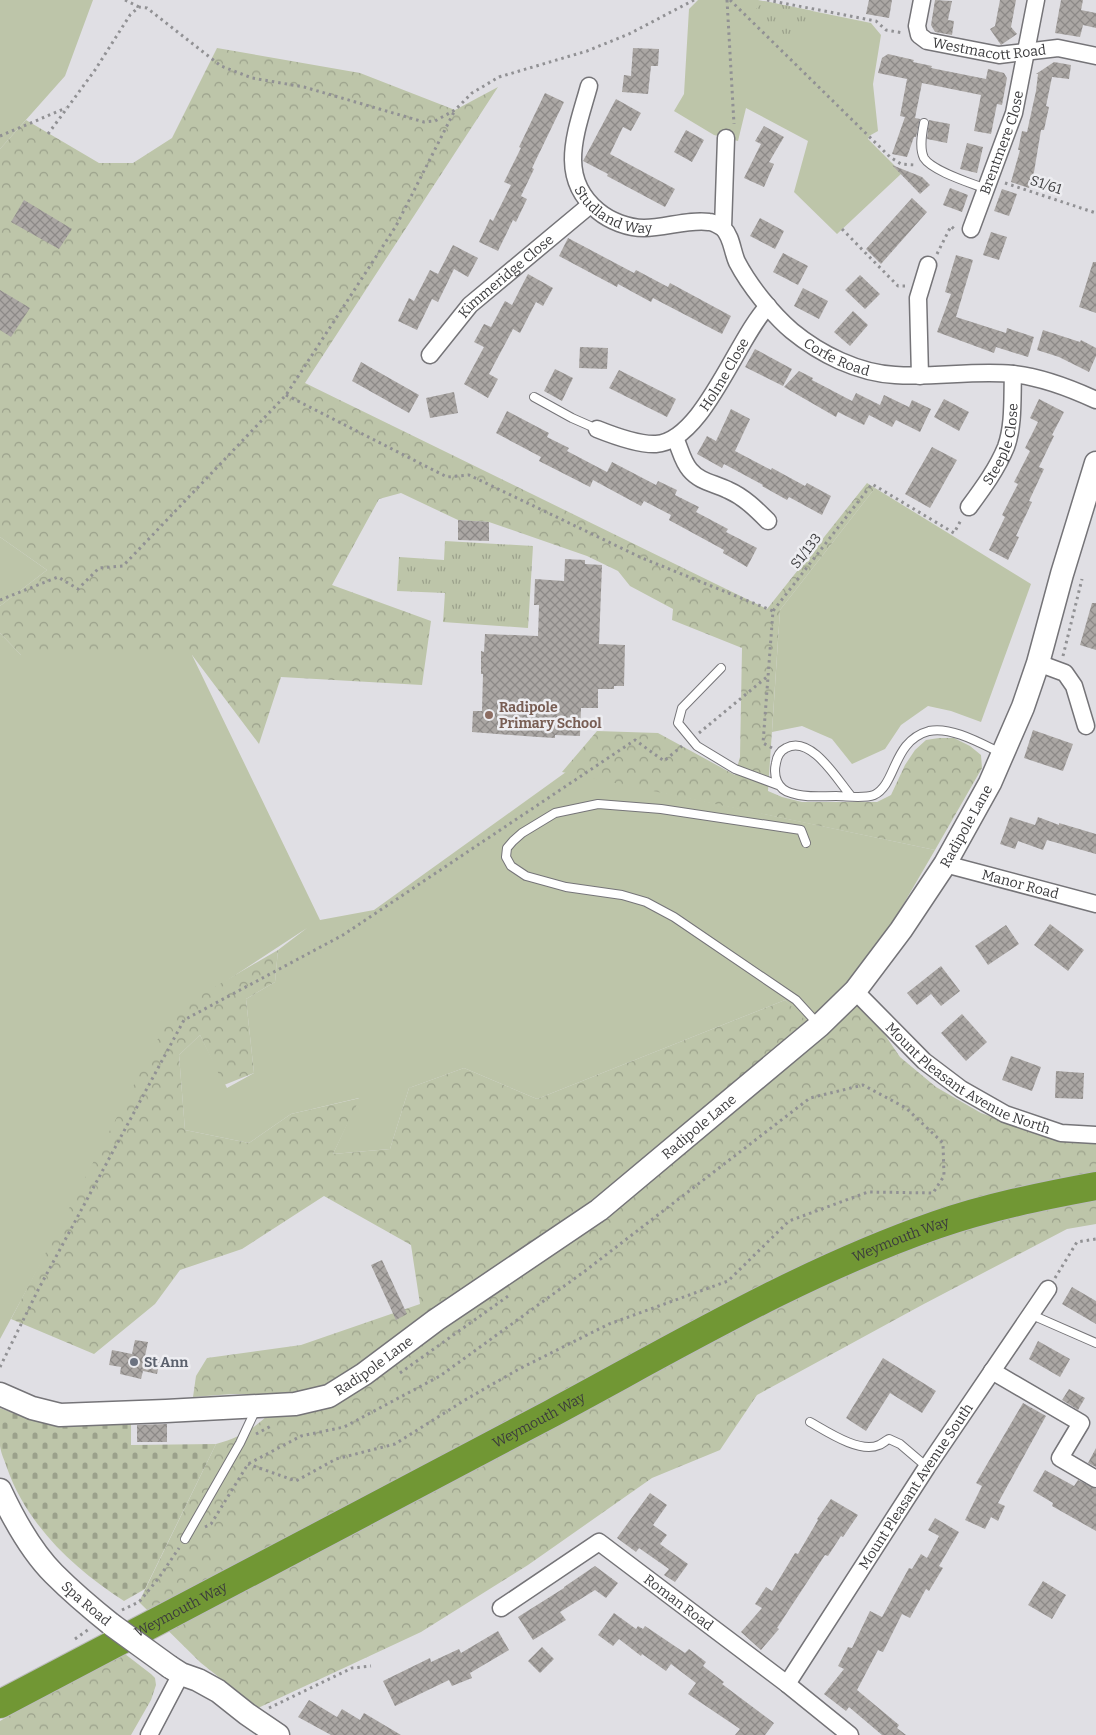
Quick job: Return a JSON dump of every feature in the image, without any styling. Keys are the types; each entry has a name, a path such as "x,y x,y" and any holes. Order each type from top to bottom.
{"highway":[{"name":"Weymouth Way","path":"0,1704 664,1352 831,1267 901,1238 970,1214 1043,1196 1096,1186"}],"street":[{"name":"Westmacott Road","path":"922,0 917,26 919,35 927,41 999,55 1058,48 1096,56"},
{"name":"Brentmere Close","path":"971,230 1014,113 1036,0"},
{"name":"Studland Way","path":"589,86 572,156 572,168 580,191 590,205 603,216 631,226 644,228 710,222 723,228"},
{"name":"Corfe Road","path":"726,145 723,228 730,239 737,262 768,306 792,331 812,345 838,360 866,371 920,376 1013,374 1046,380 1096,400"},
{"name":"Kimmeridge Close","path":"430,355 470,305 590,205"},
{"path":"920,376 918,298 928,265"},
{"name":"Holme Close","path":"675,438 682,434 708,403 746,335 768,306"},
{"name":"Steeple Close","path":"969,507 992,474 1006,446 1010,429 1013,374"},
{"path":"597,429 622,439 656,444 675,438 689,470 708,483 727,489 744,499 754,506 768,521"},
{"name":"Radipole Lane","path":"0,1394 32,1408 60,1415 295,1404 329,1396 364,1374 436,1320 599,1210 819,1026 855,991 901,930 945,864 990,783 1023,707 1038,663 1062,574 1092,485 1096,463"},
{"path":"1038,663 1065,674 1074,686 1086,726"},
{"name":"Manor Road","path":"945,864 1096,904"},
{"name":"Mount Pleasant Avenue North","path":"855,991 924,1060 962,1089 1005,1114 1061,1133 1096,1135"},
{"name":"Mount Pleasant Avenue South","path":"787,1684 927,1467 1048,1289"},
{"path":"992,1371 1081,1423 1060,1458 1096,1479"},
{"name":"Spa Road","path":"0,1490 33,1548 53,1573 112,1625 175,1671 198,1680 218,1691 278,1735"},
{"name":"Roman Road","path":"502,1608 599,1542 787,1684 850,1735"},
{"path":"149,1735 175,1671"}],"lane":[{"path":"924,123 922,152 928,162 945,172 988,184"},
{"path":"534,397 572,418 597,429"},
{"path":"721,668 682,708 678,722 697,746 735,769 778,785 788,793 801,796 873,795 882,789 902,751 910,742 920,735 932,731 948,732 966,737 1003,754"},
{"path":"778,785 775,775 779,753 788,747 807,747 830,769 851,796"},
{"path":"806,843 801,830 661,809 598,804 555,813 522,833 513,841 507,848 506,857 512,866 526,876 566,886 622,895 653,906 674,917 796,1000 819,1026"},
{"path":"1032,1314 1096,1343"},
{"path":"185,1539 240,1442 258,1405"},
{"path":"810,1422 837,1437 863,1447 877,1446 889,1439 900,1444 927,1467"}],"path":[{"path":"125,0 139,7 147,8 221,66 252,78 304,87 424,122 435,121 455,110 472,94 499,77 587,51 629,34 694,0"},
{"path":"726,145 735,146 729,0"},
{"path":"729,0 890,157 901,164 916,166 928,162"},
{"path":"767,0 876,21 886,30 919,35"},
{"path":"48,134 95,70 130,15 139,7"},
{"path":"0,136 68,107"},
{"path":"0,600 58,577 78,589 99,568 123,566 286,395 396,226 455,110"},
{"name":"S1/61","path":"988,184 1096,213"},
{"path":"928,265 935,258 951,226 967,242 971,230"},
{"path":"842,228 898,286 920,288"},
{"path":"286,395 447,477 469,475 642,558 773,611 763,743 779,753"},
{"name":"S1/133","path":"773,611 872,484 954,533 969,507"},
{"path":"0,1368 38,1290 184,1020 342,936 635,740 664,761 768,676"},
{"path":"139,1602 158,1579 185,1539 210,1524 248,1464 301,1436 344,1427 440,1376 585,1271 810,1098 863,1085 906,1108 942,1143 944,1176 933,1193 868,1192 789,1221 728,1281 609,1324 592,1332 519,1369 395,1444 336,1459 296,1481 248,1464"},
{"path":"1048,1289 1077,1242 1096,1239"},
{"path":"251,1717 352,1668 371,1666"}],"green space":[{"path":"0,0 93,0 65,76 0,149"},
{"path":"698,0 758,0 871,23 881,35 873,84 878,131 869,136 868,139 902,173 837,234 794,192 808,141 746,108 738,141 714,135 674,111 684,94 689,9"},
{"path":"764,1 813,11 811,29 806,38 799,41 790,40 770,30 753,12"},
{"path":"217,48 360,73 455,110 498,87 305,383 767,609 867,483 875,488 780,610 768,791 802,802 877,802 891,795 905,765 915,750 926,740 954,738 970,746 981,755 982,768 935,850 562,772 597,731 658,733 735,775 740,757 742,648 672,620 673,609 630,586 618,571 587,556 489,522 458,520 401,493 379,499 332,585 431,621 422,685 281,677 259,744 192,655 21,655 0,633 0,606 47,570 0,537 0,149 26,120 99,163 133,163 172,138"},
{"path":"875,488 1031,584 981,722 951,711 928,706 901,725 885,749 852,764 832,739 802,726 772,732 780,610"},
{"path":"0,537 47,570 0,606"},
{"path":"445,541 533,546 528,628 443,622 445,593 397,591 399,557 444,560"},
{"path":"0,633 21,655 192,655 320,920 374,910 566,772 935,850 879,946 850,988 804,1021 785,1000 537,1099 464,1068 409,1088 390,1149 333,1154 359,1098 291,1114 249,1143 185,1130 179,1055 200,1035 227,1088 254,1073 246,999 275,982 278,950 307,928 176,1014 0,1339"},
{"path":"278,950 275,982 246,999 254,1073 224,1085 200,1035 179,1055 185,1130 249,1143 291,1114 360,1098 333,1154 390,1149 409,1088 464,1068 537,1099 785,1000 805,1020 855,991 900,1057 936,1087 981,1113 1060,1141 1096,1142 1096,1224 1067,1229 757,1395 720,1450 652,1478 528,1565 421,1632 258,1708 201,1663 139,1602 216,1444 244,1433 268,1415 265,1394 193,1397 196,1376 207,1358 301,1345 420,1304 411,1245 324,1196 242,1249 180,1270 155,1304 94,1354 11,1319 172,1012"},
{"path":"0,1408 23,1417 53,1422 131,1420 131,1445 216,1444 145,1589 124,1601 87,1575 54,1544 40,1527 16,1489 2,1455 0,1446"},
{"path":"125,1654 155,1678 156,1685 151,1700 131,1735 0,1735 0,1721"}],"building":[{"path":"869,0 892,0 889,18 866,14"},
{"path":"935,0 952,1 948,20 954,21 952,35 935,32 931,25"},
{"path":"1000,0 1016,0 1011,27 1017,34 1001,45 990,29 995,26"},
{"path":"1061,0 1083,0 1081,10 1096,13 1096,28 1083,25 1080,37 1055,33"},
{"path":"633,48 659,49 658,66 651,66 648,94 622,92 624,75 631,76"},
{"path":"888,54 914,60 913,62 932,66 931,68 986,79 988,69 1004,73 1007,78 1002,105 997,104 991,134 974,131 981,95 922,83 915,118 920,119 916,137 914,137 907,157 892,154 905,117 900,116 907,79 878,73 882,58"},
{"path":"1054,62 1071,65 1069,79 1052,77 1046,106 1049,107 1044,130 1041,130 1034,172 1029,188 1011,182 1020,150 1018,150 1022,131 1027,132 1036,91 1038,74 1036,74"},
{"path":"545,93 564,102 532,168 534,169 521,196 527,199 516,222 513,220 498,251 479,242 490,219 493,221 511,185 504,182"},
{"path":"616,99 641,113 631,131 623,127 610,154 675,189 665,207 583,161"},
{"path":"929,120 950,124 947,143 927,139"},
{"path":"764,126 784,137 769,162 774,164 764,187 744,178 761,144 755,141"},
{"path":"686,130 704,140 692,162 674,152"},
{"path":"967,143 983,147 977,173 960,169"},
{"path":"892,165 922,177 930,185 920,194"},
{"path":"950,188 968,195 962,212 943,205"},
{"path":"1002,189 1017,194 1009,216 994,211"},
{"path":"912,198 927,212 881,264 866,249"},
{"path":"24,200 72,229 59,249 11,222"},
{"path":"760,218 784,231 775,249 750,236"},
{"path":"991,232 1007,237 999,260 983,255"},
{"path":"568,238 634,273 636,270 668,287 670,283 731,316 722,334 653,298 651,302 618,284 617,287 559,256"},
{"path":"453,245 478,258 468,277 454,269 438,302 432,299 417,330 398,321 409,298 414,301 430,270 438,274"},
{"path":"783,253 808,266 798,285 773,272"},
{"path":"956,255 973,260 956,317 1006,333 1007,328 1034,337 1028,357 996,347 994,353 937,332 951,294 945,292"},
{"path":"1093,262 1096,262 1096,313 1079,307"},
{"path":"528,274 553,288 543,306 536,302 520,333 513,329 489,374 498,379 488,398 464,384 484,347 474,342 484,324 491,327 505,301 512,305"},
{"path":"860,275 880,294 865,309 845,290"},
{"path":"803,288 828,301 819,319 794,306"},
{"path":"0,290 30,308 11,337 0,330"},
{"path":"853,311 868,325 850,346 834,332"},
{"path":"1043,330 1080,342 1081,340 1096,348 1096,356 1089,372 1059,357 1037,350"},
{"path":"580,347 608,348 607,369 579,368"},
{"path":"755,349 792,369 783,386 745,367"},
{"path":"361,362 419,395 409,413 352,381"},
{"path":"555,369 573,378 562,401 544,391"},
{"path":"619,370 676,399 667,417 609,388"},
{"path":"799,371 852,401 856,393 880,405 884,395 909,407 912,400 931,409 920,432 896,420 892,427 869,415 864,425 838,412 836,417 784,387"},
{"path":"454,392 458,413 430,418 426,398"},
{"path":"944,399 969,412 959,431 934,417"},
{"path":"1039,399 1064,412 1039,467 1044,469 1029,501 1032,502 1016,536 1019,537 1008,560 989,550 1005,517 1002,515 1018,484 1014,482 1030,451 1025,448 1038,422 1030,418"},
{"path":"731,409 750,419 735,451 805,486 807,483 831,496 822,515 789,497 787,500 724,464 722,468 697,454 707,436 716,441"},
{"path":"507,411 549,433 547,437 569,448 567,451 607,472 612,462 656,485 658,481 677,490 675,495 699,507 696,512 728,529 726,532 757,548 747,567 723,553 724,550 669,520 671,515 644,501 641,506 593,480 590,487 539,461 541,457 496,433"},
{"path":"932,447 957,460 930,508 905,494"},
{"path":"458,520 489,522 489,541 458,540"},
{"path":"565,559 585,560 585,564 602,565 599,644 625,645 624,686 614,686 614,689 598,689 598,708 581,708 580,736 555,735 555,738 472,732 473,711 482,711 483,674 481,674 481,651 484,652 485,634 538,636 539,605 534,605 535,579 564,581"},
{"path":"1092,603 1096,603 1096,650 1080,645"},
{"path":"1033,730 1073,744 1063,771 1024,758"},
{"path":"1010,817 1035,825 1038,817 1059,825 1059,823 1096,834 1096,854 1047,840 1043,850 1018,841 1015,849 1000,844"},
{"path":"1050,924 1084,950 1068,971 1034,945"},
{"path":"1006,925 1019,944 988,965 975,946"},
{"path":"941,966 960,991 941,1006 931,994 917,1005 907,993"},
{"path":"962,1014 987,1042 966,1061 941,1033"},
{"path":"1011,1056 1041,1067 1032,1091 1002,1080"},
{"path":"1056,1071 1084,1073 1083,1099 1055,1098"},
{"path":"382,1260 407,1314 396,1320 371,1265"},
{"path":"1072,1287 1096,1301 1096,1324 1062,1304"},
{"name":"St Ann","path":"135,1340 148,1342 145,1356 160,1359 157,1374 143,1371 141,1379 120,1374 121,1367 109,1365 112,1350 132,1354"},
{"path":"1038,1341 1070,1359 1060,1377 1029,1359"},
{"path":"883,1358 936,1391 922,1413 890,1393 866,1431 846,1418"},
{"path":"1069,1389 1085,1398 1078,1410 1062,1400"},
{"path":"1023,1403 1046,1416 998,1503 1005,1506 998,1521 991,1517 985,1529 965,1520 982,1486 976,1483"},
{"path":"167,1424 167,1442 137,1442 137,1425"},
{"path":"1096,1448 1096,1467 1088,1463"},
{"path":"1045,1470 1074,1486 1078,1480 1096,1489 1096,1531 1052,1506 1053,1503 1033,1491"},
{"path":"650,1493 667,1505 653,1525 667,1535 660,1544 688,1564 675,1582 664,1575 669,1569 639,1548 636,1552 617,1538"},
{"path":"831,1499 858,1515 828,1556 825,1555 777,1628 779,1629 761,1650 741,1632 762,1608 755,1604 766,1587 772,1591 795,1553 798,1554 817,1519"},
{"path":"935,1518 959,1532 939,1566 943,1568 929,1591 926,1589 910,1618 902,1614 883,1652 878,1650 857,1690 899,1725 897,1728 906,1735 882,1735 849,1707 846,1711 824,1694 844,1669 838,1666 848,1647 852,1648 870,1611 882,1617 909,1568 912,1569 921,1554 927,1558 939,1536 928,1530"},
{"path":"595,1566 618,1583 606,1598 595,1590 560,1612 566,1620 533,1640 518,1617"},
{"path":"1043,1581 1066,1595 1052,1619 1028,1605"},
{"path":"614,1613 636,1629 638,1626 643,1629 645,1626 685,1653 689,1649 706,1662 703,1666 724,1682 722,1684 774,1723 765,1735 735,1735 740,1729 688,1694 696,1683 671,1664 666,1671 642,1654 641,1656 619,1639 613,1646 598,1635"},
{"path":"498,1631 509,1650 470,1673 472,1678 452,1686 449,1680 395,1706 383,1681 430,1658 431,1662 459,1649 461,1653"},
{"path":"542,1647 554,1659 540,1673 528,1661"},
{"path":"309,1700 337,1717 342,1709 360,1720 364,1713 401,1735 331,1735 298,1717"}],"place":[{"name":"Radipole Primary School","path":"489,715"},
{"name":"St Ann","path":"134,1362"}]}
